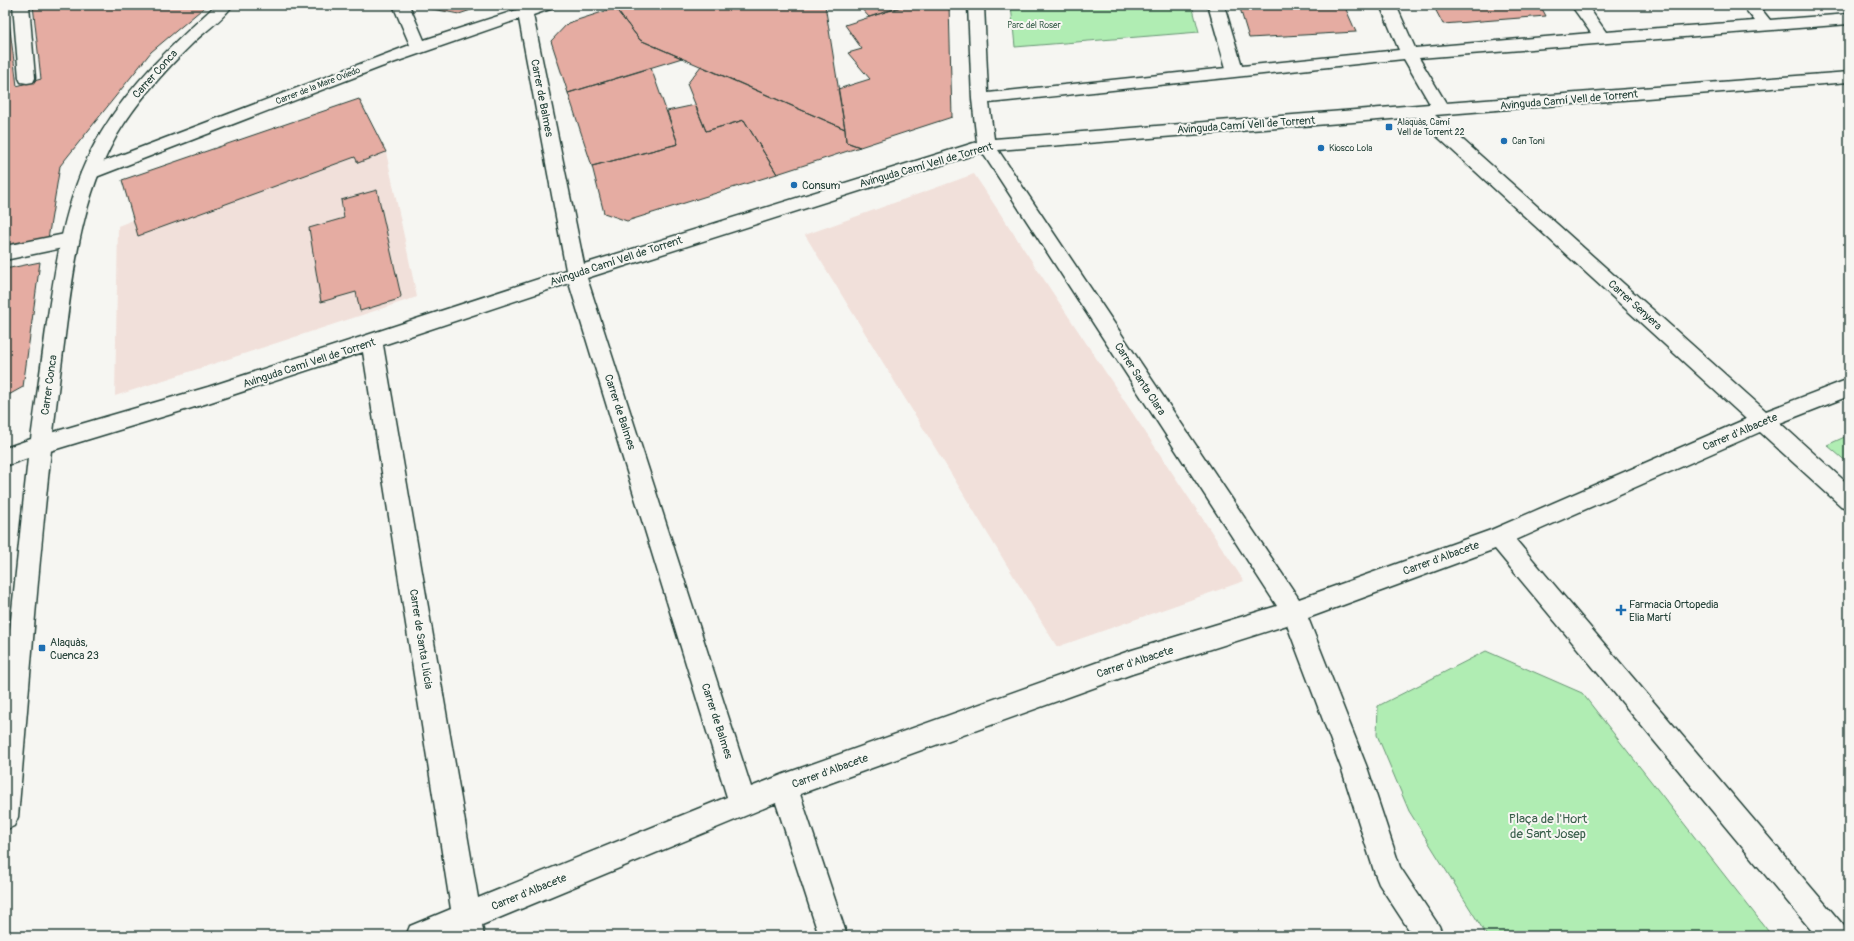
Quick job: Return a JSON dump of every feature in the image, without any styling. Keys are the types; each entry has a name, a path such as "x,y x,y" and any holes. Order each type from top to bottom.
{"street":[{"path":"21,5 27,78"},
{"name":"Carrer Conca","path":"5,817 40,445 70,240 90,173 108,134 134,96 180,46 225,5"},
{"path":"401,5 419,48"},
{"name":"Carrer de la Mare Oviedo","path":"90,173 419,48 548,5"},
{"path":"976,5 980,99 986,145"},
{"path":"1216,5 1235,71"},
{"path":"1388,5 1409,54 1442,110"},
{"path":"1579,5 1601,37"},
{"path":"1750,5 1766,25"},
{"name":"Carrer de Balmes","path":"525,12 576,274 744,804"},
{"path":"980,99 1235,71 1409,54 1601,37 1849,19"},
{"name":"Avinguda Camí Vell de Torrent","path":"5,456 208,395 372,343 576,274 986,145 1421,112 1849,77"},
{"name":"Carrer Senyera","path":"1421,112 1849,499"},
{"name":"Carrer Santa Clara","path":"986,145 1294,612"},
{"path":"5,253 70,240"},
{"name":"Carrer de Santa Llúcia","path":"372,343 468,926"},
{"name":"Carrer d'Albacete","path":"420,936 468,926 744,804 784,788 1132,662 1294,612 1499,537 1763,421 1849,387"},
{"path":"1499,537 1834,936"},
{"path":"1294,612 1355,770 1389,874 1429,936"},
{"path":"784,788 833,936"}],"shaded area":[{"path":"359,99 386,152 417,297 115,396 118,226 133,220 122,180"},
{"path":"974,174 1244,581 1057,647 805,235"}],"green space":[{"name":"Parc del Roser","path":"1011,5 1192,5 1199,32 1015,47"},
{"path":"1849,435 1849,464 1827,445"},
{"name":"Plaça de l'Hort de Sant Josep","path":"1486,651 1582,693 1772,936 1487,936 1409,811 1377,735 1378,706"}],"building":[{"path":"5,5 7,5 17,86 41,79 33,5 207,5 151,52 60,166 48,239 5,248"},
{"path":"425,5 486,5 459,14 427,8"},
{"path":"625,5 825,5 845,129 640,40 615,8"},
{"path":"858,5 907,5 869,17"},
{"path":"907,5 949,5 952,117 860,147 846,142 838,89 870,79 848,53 862,49 845,25"},
{"path":"1239,5 1344,5 1356,32 1249,38"},
{"path":"1433,5 1540,5 1546,16 1443,24"},
{"path":"615,8 640,40 682,58 568,93 551,41 568,23"},
{"path":"701,66 845,129 846,142 860,147 777,174 744,120 706,131 687,84"},
{"path":"651,68 678,144 592,166 568,93"},
{"path":"359,99 386,152 358,163 355,157 138,236 122,180"},
{"path":"695,105 706,131 744,120 777,174 627,221 604,213 592,166 678,144 667,111"},
{"path":"377,190 401,296 399,299 360,311 356,292 321,302 309,228 344,218 341,200"},
{"path":"40,262 23,387 5,397 5,269"}],"place":[{"name":"Alaquàs, Camí Vell de Torrent 22","path":"1389,127"},
{"name":"Can Toni","path":"1504,141"},
{"name":"Kiosco Lola","path":"1321,148"},
{"name":"Consum","path":"794,185"},
{"name":"Farmacia Ortopedia Elia Martí","path":"1621,610"},
{"name":"Alaquàs, Cuenca 23","path":"42,648"}]}
